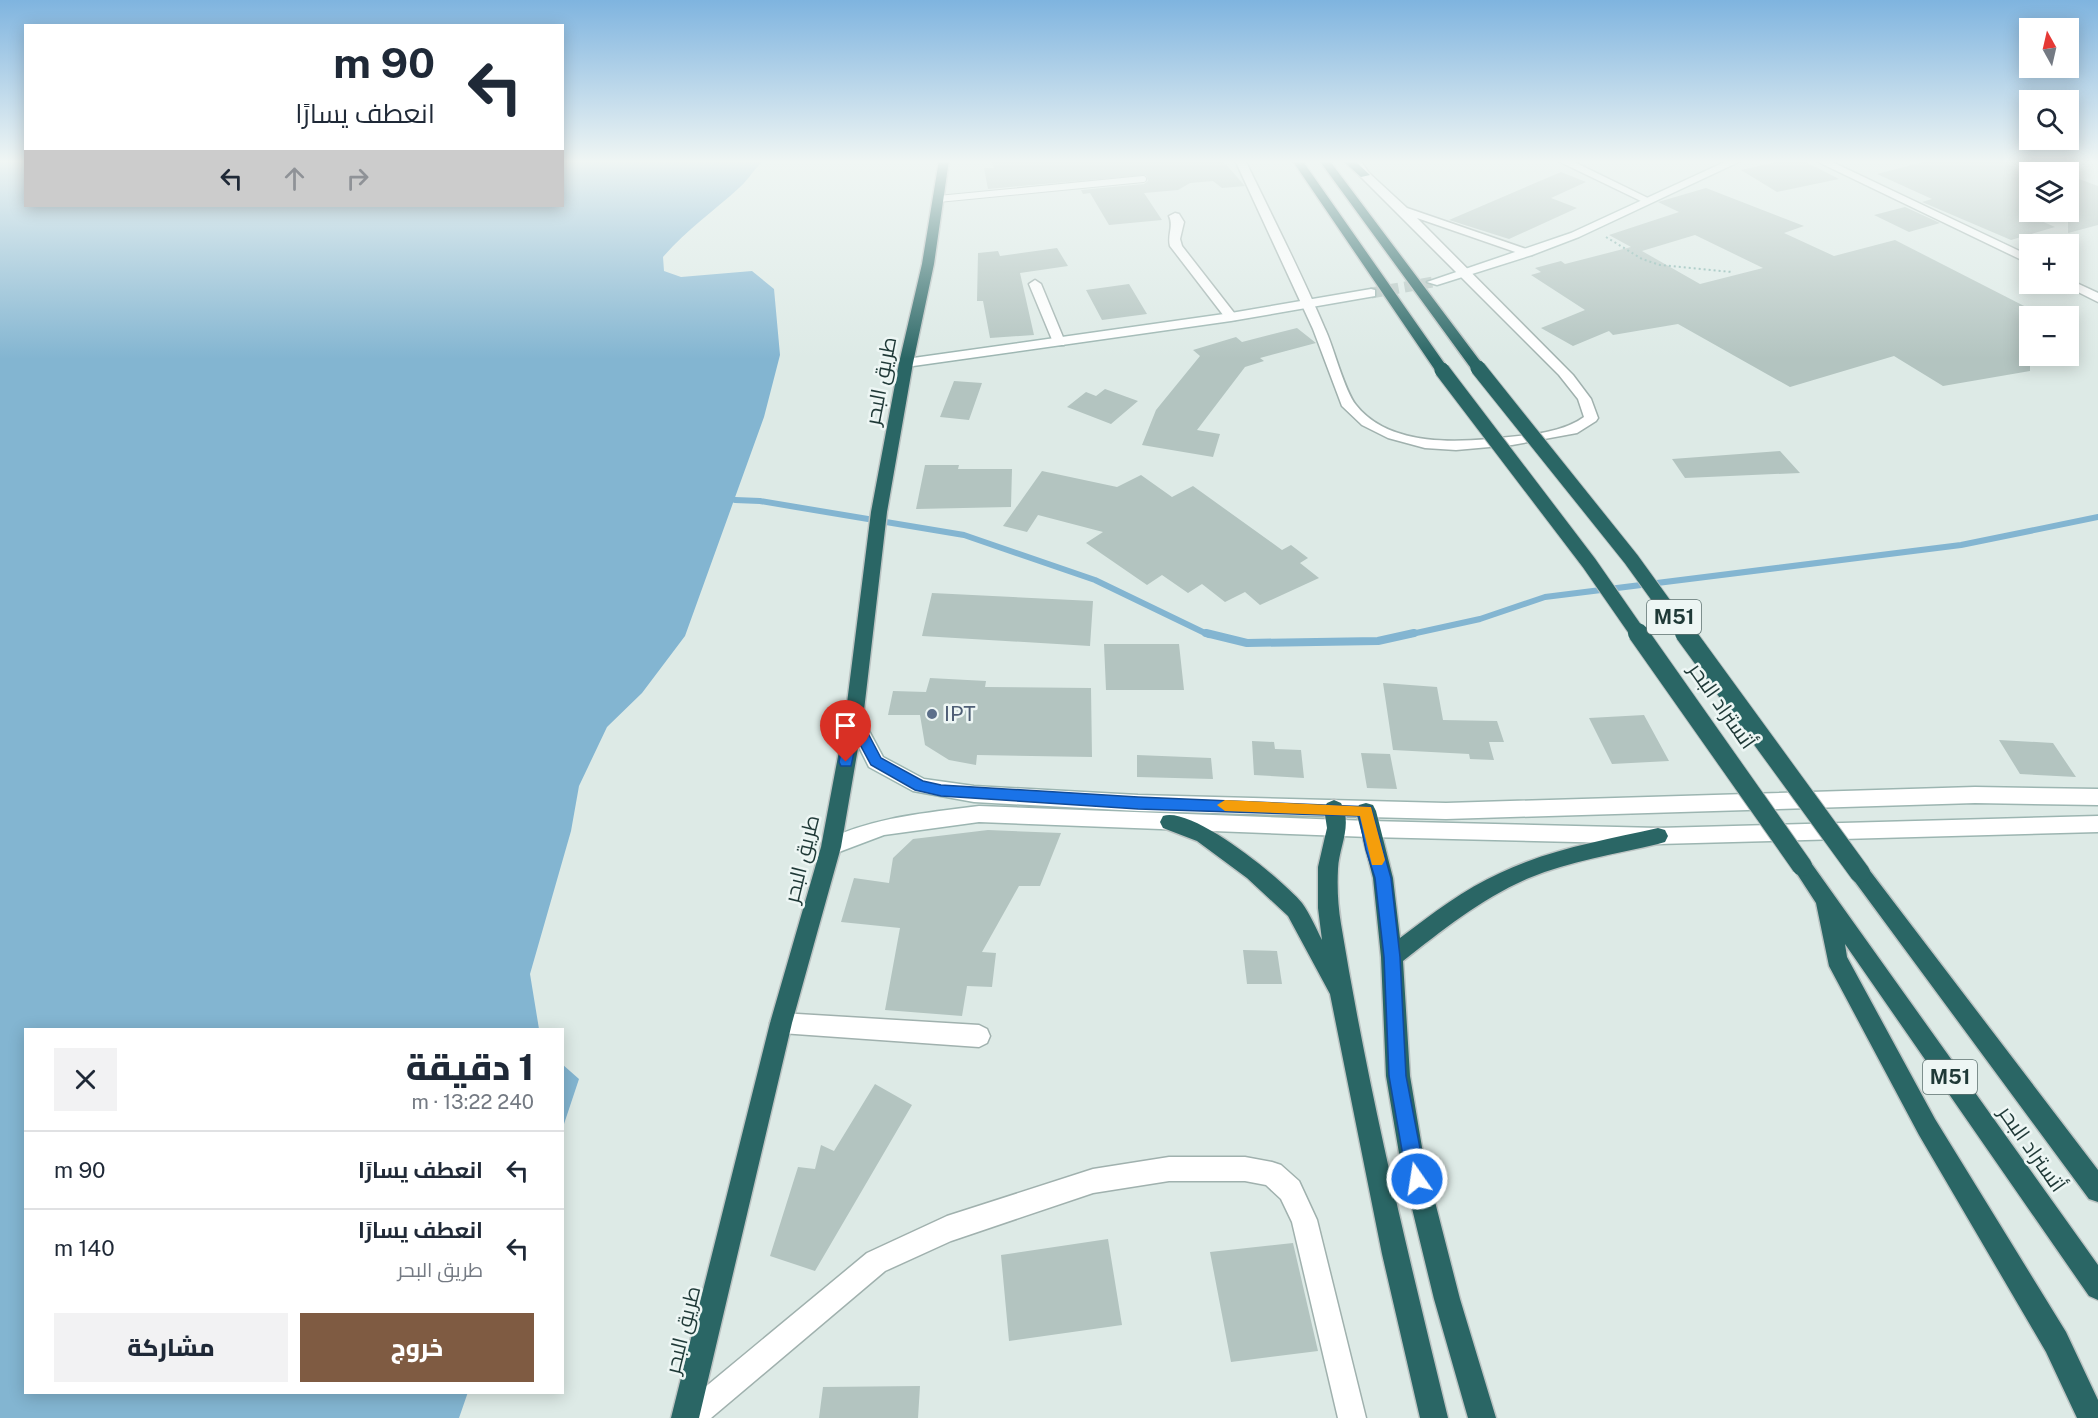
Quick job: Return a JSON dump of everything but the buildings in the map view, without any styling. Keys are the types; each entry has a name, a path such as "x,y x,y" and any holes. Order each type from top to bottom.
{"highway":[{"name":"طريق البحر","path":"688,1418 781,1023 831,847 854,719 879,512 934,226"},
{"name":"أتستراد البحر","path":"1343,226 1442,369 1589,563 2098,1287"},
{"name":"أتستراد البحر","path":"1373,226 1478,368 1631,559 1860,873 2098,1190"},
{"path":"1336,818 1328,867 1328,908 1342,998 1395,1254 1434,1418"},
{"path":"1368,820 1383,878 1392,957 1398,1076 1412,1159 1447,1299 1482,1418"},
{"path":"1170,822 1204,835 1254,872 1295,910 1342,998"},
{"path":"1392,957 1471,898 1508,878 1561,860 1658,836"},
{"path":"1826,900 1837,959 1927,1127 2056,1341 2092,1418"},
{"path":"2058,1135 2098,1170"}],"street":[{"path":"1177,226 1174,239 1176,246 1231,317"},
{"path":"1271,226 1308,304 1349,405 1367,422 1393,435 1430,445 1456,446 1512,441 1577,429 1591,418 1589,404 1583,393 1419,226"},
{"path":"1450,226 1528,253"},
{"path":"1433,282 1528,253 1595,226"},
{"path":"1957,226 2019,256"},
{"path":"1035,284 1059,342"},
{"path":"2079,288 2098,298"},
{"path":"906,363 1231,317 1371,293"},
{"path":"854,719 876,762 920,786 941,790 1336,818 1658,836 2098,824"},
{"path":"1368,820 1446,811 1975,795 2098,797"},
{"path":"831,847 847,837 923,822 980,814 1170,822 1336,818"},
{"path":"781,1023 979,1036"},
{"path":"688,1418 876,1262 946,1229 1093,1181 1169,1169 1245,1169 1272,1174 1290,1190 1304,1220 1352,1418"}],"path":[{"path":"1589,229 1642,259 1660,265 1732,272"}],"water":[{"path":"0,226 694,226 663,257 664,271 681,277 752,271 774,289 780,355 764,417 685,636 642,693 607,727 579,786 571,831 530,974 539,1028 24,1028 24,1394 467,1394 459,1418 0,1418"},
{"path":"564,1066 579,1079 564,1124"}],"waterway":[{"path":"735,500 760,501 964,535 1095,580 1209,635"},
{"path":"1407,635 1480,619 1545,597 1961,545 2098,517"},
{"path":"1206,633 1247,643 1378,641 1414,633"}],"tunnel":[{"path":"1371,293 1433,282"}],"slow traffic":[{"path":"1225,805 1366,811 1377,860"}],"place":[{"name":"IPT","path":"932,714"}],"route":[{"path":"846,762 854,719 876,762 920,786 941,790 974,794 1138,803 1334,808 1366,811 1374,850 1383,878 1392,957 1398,1076 1417,1179"}]}
